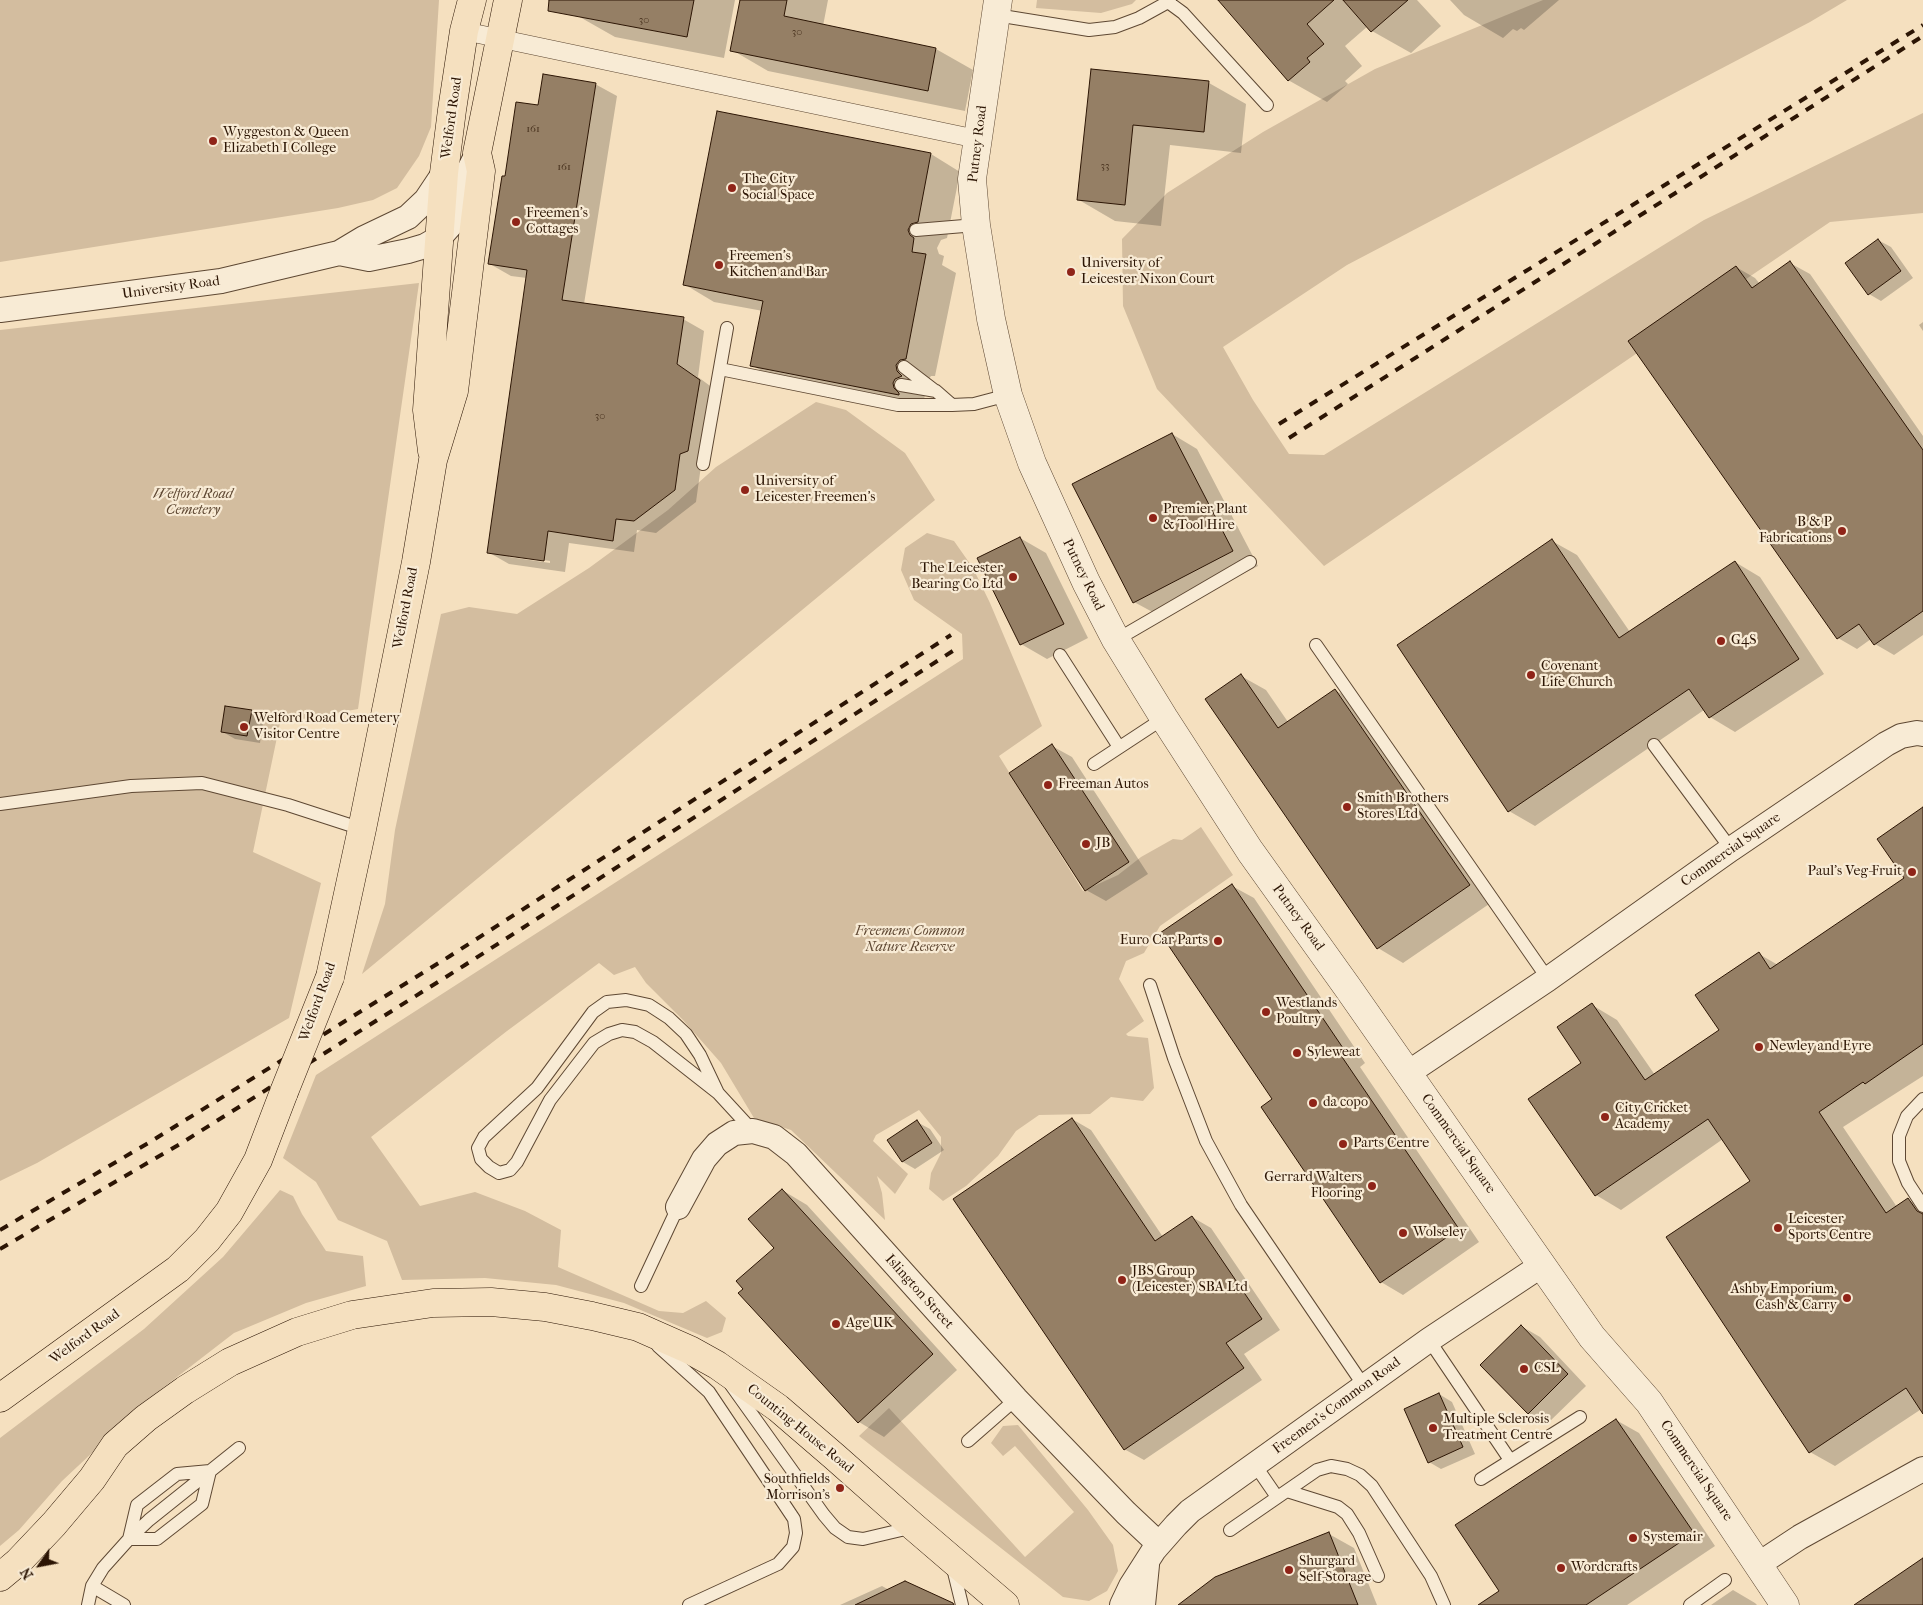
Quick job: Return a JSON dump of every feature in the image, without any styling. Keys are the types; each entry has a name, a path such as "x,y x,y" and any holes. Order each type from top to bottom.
{"main road":[{"name":"Welford Road","path":"433,460 427,410 444,173 464,31 472,0"},
{"name":"Welford Road","path":"0,1398 178,1269 207,1240 229,1212 258,1160 330,977 416,562 433,460 454,392 481,171 477,153 508,0"},
{"name":"Counting House Road","path":"0,1577 18,1562 54,1524 92,1479 115,1445 146,1418 185,1390 230,1362 297,1332 352,1315 433,1303 491,1302 545,1308 592,1316 638,1327 690,1350 717,1365 778,1408 1005,1605"}],"street":[{"name":"Putney Road","path":"997,7 972,179 976,225 990,319 1008,395 1032,463 1051,507 1116,640 1164,718 1250,851 1408,1073"},
{"path":"464,31 977,139"},
{"name":"Welford Road","path":"408,251 425,246 440,238 456,219 469,170 477,153"},
{"name":"University Road","path":"0,310 220,281 339,253 364,238 408,217 426,200 444,173"},
{"path":"408,251 431,267 438,276"},
{"name":"University Road","path":"339,253 369,259 408,251"},
{"name":"Commercial Square","path":"1785,1605 1649,1402 1592,1337 1408,1073 1548,979 1731,849 1886,744 1901,736 1917,733 1923,734"},
{"path":"678,1207 704,1159 717,1144 734,1133 753,1131"},
{"name":"Islington Street","path":"753,1131 774,1137 796,1154 1016,1399 1126,1513 1153,1553"},
{"name":"Freemen's Common Road","path":"1122,1605 1131,1586 1153,1553 1190,1511 1428,1340 1542,1265"},
{"path":"1759,1564 1800,1537 1923,1469"},
{"path":"1144,1605 1153,1553"}],"lane":[{"path":"997,7 1089,30 1115,27 1139,18 1169,1 1183,12 1267,105"},
{"path":"916,230 976,225"},
{"path":"703,464 726,328"},
{"path":"904,367 952,405"},
{"path":"720,369 898,404 974,404 1008,395"},
{"path":"901,385 936,392"},
{"path":"1116,640 1250,562"},
{"path":"1316,645 1548,979"},
{"path":"1060,655 1119,747"},
{"path":"1094,764 1164,718"},
{"path":"1654,745 1731,849"},
{"path":"0,804 132,786 202,783 288,805 362,829"},
{"path":"1150,985 1174,1058 1206,1141 1241,1205 1364,1386"},
{"path":"718,1094 700,1055 686,1034 669,1018 649,1005 626,1000 607,1002 594,1012 537,1088 484,1137 478,1148 481,1158 489,1167 499,1173 510,1170 518,1162 550,1100 594,1043 609,1034 622,1030 636,1032 653,1042 718,1094 753,1131"},
{"path":"1923,1098 1907,1116 1899,1136 1899,1161 1908,1183 1923,1206"},
{"path":"641,1286 678,1207"},
{"path":"638,1327 709,1392 794,1519 796,1533 793,1548 778,1564 690,1605"},
{"path":"1428,1340 1510,1460"},
{"path":"717,1365 824,1516 835,1528 848,1537 863,1539 914,1527"},
{"path":"968,1441 1016,1399"},
{"path":"1481,1479 1580,1417"},
{"path":"88,1605 92,1586 103,1568 129,1539 149,1520 239,1448"},
{"path":"1255,1465 1282,1494 1338,1507 1347,1514 1360,1533 1378,1576"},
{"path":"1230,1530 1317,1470 1331,1466 1347,1469 1360,1475 1378,1494 1431,1576 1444,1605"},
{"path":"129,1539 137,1505 177,1474 210,1471"},
{"path":"129,1539 157,1538 202,1504 210,1471"},
{"path":"950,1557 962,1605"},
{"path":"1690,1605 1725,1580"},
{"path":"92,1586 124,1605"}],"green space":[{"name":"Wyggeston & Queen Elizabeth I College","path":"0,0 439,0 431,127 419,156 397,188 373,200 338,208 0,262"},
{"path":"1037,0 1136,0 1132,4 1101,13 1036,8"},
{"path":"1543,0 1847,0 1810,22 1347,265 1223,347 1253,400 1289,454 1324,455 1704,220 1923,113 1923,213 1830,222 1324,566 1157,389 1123,306 1122,239 1167,193 1263,132 1375,69"},
{"name":"Welford Road Cemetery","path":"419,283 358,709 280,723 253,852 321,883 289,1018 37,1163 0,1181 0,330"},
{"path":"816,402 846,410 905,453 935,500 362,974 385,904 395,830 441,614 469,607 517,614 589,568 668,510 716,467"},
{"name":"Freemens Common Nature Reserve","path":"927,533 954,541 973,568 990,603 1042,726 999,756 1083,891 1118,875 1141,857 1173,839 1182,840 1201,827 1233,875 1160,926 1144,953 1126,961 1119,979 1144,1021 1126,1034 1128,1036 1148,1038 1154,1088 1143,1101 1111,1097 1090,1114 1039,1115 1016,1131 998,1156 966,1186 943,1201 929,1189 931,1173 941,1153 941,1137 919,1110 876,1135 873,1141 908,1174 895,1194 877,1176 882,1193 885,1220 791,1130 754,1118 721,1063 683,1020 646,983 635,967 614,975 599,963 507,1031 371,1137 420,1206 475,1192 525,1211 561,1230 558,1267 659,1311 683,1313 706,1301 726,1318 722,1332 707,1338 624,1303 556,1285 485,1278 402,1280 387,1241 338,1220 316,1182 283,1158 316,1075 963,659 962,634 914,600 901,570 905,548"},
{"path":"280,1190 293,1196 302,1214 326,1251 363,1256 366,1286 306,1303 234,1333 155,1394 62,1481 19,1530 0,1546 0,1438 144,1329 223,1257"},
{"path":"889,1408 1025,1557 1074,1512 1015,1446 1003,1456 991,1443 1003,1426 1018,1425 1088,1510 1113,1545 1118,1571 1107,1591 1089,1601 1063,1597 859,1436"}],"building":[{"path":"549,0 694,0 687,37 548,11"},
{"path":"740,0 787,0 784,16 936,48 928,91 730,51"},
{"path":"1218,0 1334,0 1307,24 1324,44 1307,58 1310,62 1288,81"},
{"path":"1343,0 1408,0 1371,32"},
{"path":"1091,69 1209,81 1204,132 1133,125 1125,205 1077,200"},
{"path":"543,74 596,83 562,300 684,317 677,364 700,380 688,451 680,454 675,490 634,521 616,519 613,541 548,531 544,561 487,553 527,270 488,264 502,176 505,176 516,102 538,105"},
{"path":"717,111 931,153 918,222 911,224 908,230 914,238 912,252 926,254 906,359 900,360 896,365 897,371 902,376 895,379 893,383 899,395 750,366 763,301 683,285"},
{"path":"1878,239 1901,271 1868,295 1845,263"},
{"name":"B & P Fabrications","path":"1790,261 1923,450 1923,611 1874,645 1859,624 1837,639 1628,341 1736,266 1752,288"},
{"name":"Premier Plant & Tool Hire","path":"1172,433 1233,551 1133,603 1072,484"},
{"name":"The Leicester Bearing Co Ltd","path":"1020,537 1064,624 1020,645 977,558"},
{"name":"Covenant Life Church","path":"1552,539 1619,638 1735,561 1799,659 1709,718 1689,689 1508,812 1397,645"},
{"name":"Smith Brothers Stores Ltd","path":"1241,674 1278,728 1335,689 1470,885 1377,949 1205,699"},
{"name":"Welford Road Cemetery Visitor Centre","path":"225,706 252,710 247,736 221,732"},
{"path":"1052,744 1129,862 1085,891 1009,773"},
{"path":"1923,807 1923,1044 1865,1084 1863,1082 1819,1112 1886,1213 1908,1198 1917,1211 1923,1214 1923,1414 1906,1388 1809,1453 1666,1237 1750,1181 1708,1119 1595,1196 1528,1099 1581,1063 1557,1027 1592,1003 1645,1080 1719,1030 1695,995 1759,952 1770,969 1904,878 1877,839"},
{"path":"1232,884 1345,1051 1340,1054 1459,1229 1380,1283 1261,1107 1272,1099 1160,933"},
{"name":"JBS Group (Leicester) SBA Ltd","path":"1072,1118 1155,1241 1192,1216 1262,1319 1226,1343 1244,1368 1124,1450 953,1199"},
{"path":"917,1120 932,1143 902,1162 887,1140"},
{"name":"Age UK","path":"782,1189 933,1354 858,1423 738,1293 743,1289 736,1281 774,1248 748,1219"},
{"name":"CSL","path":"1521,1325 1568,1374 1528,1414 1480,1365"},
{"name":"Multiple Sclerosis Treatment Centre","path":"1439,1393 1463,1447 1428,1463 1404,1409"},
{"path":"1616,1419 1694,1533 1586,1605 1478,1605 1499,1591 1455,1525"},
{"name":"Shurgard Self-Storage","path":"1329,1532 1358,1605 1178,1605 1215,1577"},
{"path":"1923,1558 1923,1605 1854,1605"},
{"path":"905,1581 954,1605 855,1605"}],"railway":[{"path":"1279,424 1923,25"},
{"path":"1289,438 1923,36"},
{"path":"0,1230 150,1142 450,956 951,635"},
{"path":"0,1249 180,1144 465,965 959,647"}],"place":[{"name":"Wyggeston & Queen Elizabeth I College","path":"213,141"},
{"name":"The City Social Space","path":"732,188"},
{"name":"Freemen's Cottages","path":"516,222"},
{"name":"Freemen’s Kitchen and Bar","path":"719,265"},
{"name":"University of Leicester Nixon Court","path":"1071,272"},
{"name":"University of Leicester Freemen's","path":"745,490"},
{"name":"Premier Plant & Tool Hire","path":"1153,518"},
{"name":"B & P Fabrications","path":"1842,531"},
{"name":"The Leicester Bearing Co Ltd","path":"1013,577"},
{"name":"G4S","path":"1721,641"},
{"name":"Covenant Life Church","path":"1531,675"},
{"name":"Welford Road Cemetery Visitor Centre","path":"244,727"},
{"name":"Freeman Autos","path":"1048,785"},
{"name":"Smith Brothers Stores Ltd","path":"1347,807"},
{"name":"JB","path":"1086,844"},
{"name":"Paul's Veg-Fruit","path":"1912,872"},
{"name":"Euro Car Parts","path":"1218,941"},
{"name":"Westlands Poultry","path":"1266,1012"},
{"name":"Newley and Eyre","path":"1759,1047"},
{"name":"Syleweat","path":"1297,1053"},
{"name":"da copo","path":"1313,1103"},
{"name":"City Cricket Academy","path":"1605,1117"},
{"name":"Parts Centre","path":"1343,1144"},
{"name":"Gerrard Walters Flooring","path":"1372,1186"},
{"name":"Leicester Sports Centre","path":"1778,1228"},
{"name":"Wolseley","path":"1403,1233"},
{"name":"JBS Group (Leicester) SBA Ltd","path":"1122,1280"},
{"name":"Ashby Emporium, Cash & Carry","path":"1847,1298"},
{"name":"Age UK","path":"836,1324"},
{"name":"CSL","path":"1524,1369"},
{"name":"Multiple Sclerosis Treatment Centre","path":"1433,1428"},
{"name":"Southfields Morrison's","path":"840,1488"},
{"name":"Systemair","path":"1633,1538"},
{"name":"Wordcrafts","path":"1561,1568"},
{"name":"Shurgard Self-Storage","path":"1289,1570"}]}
